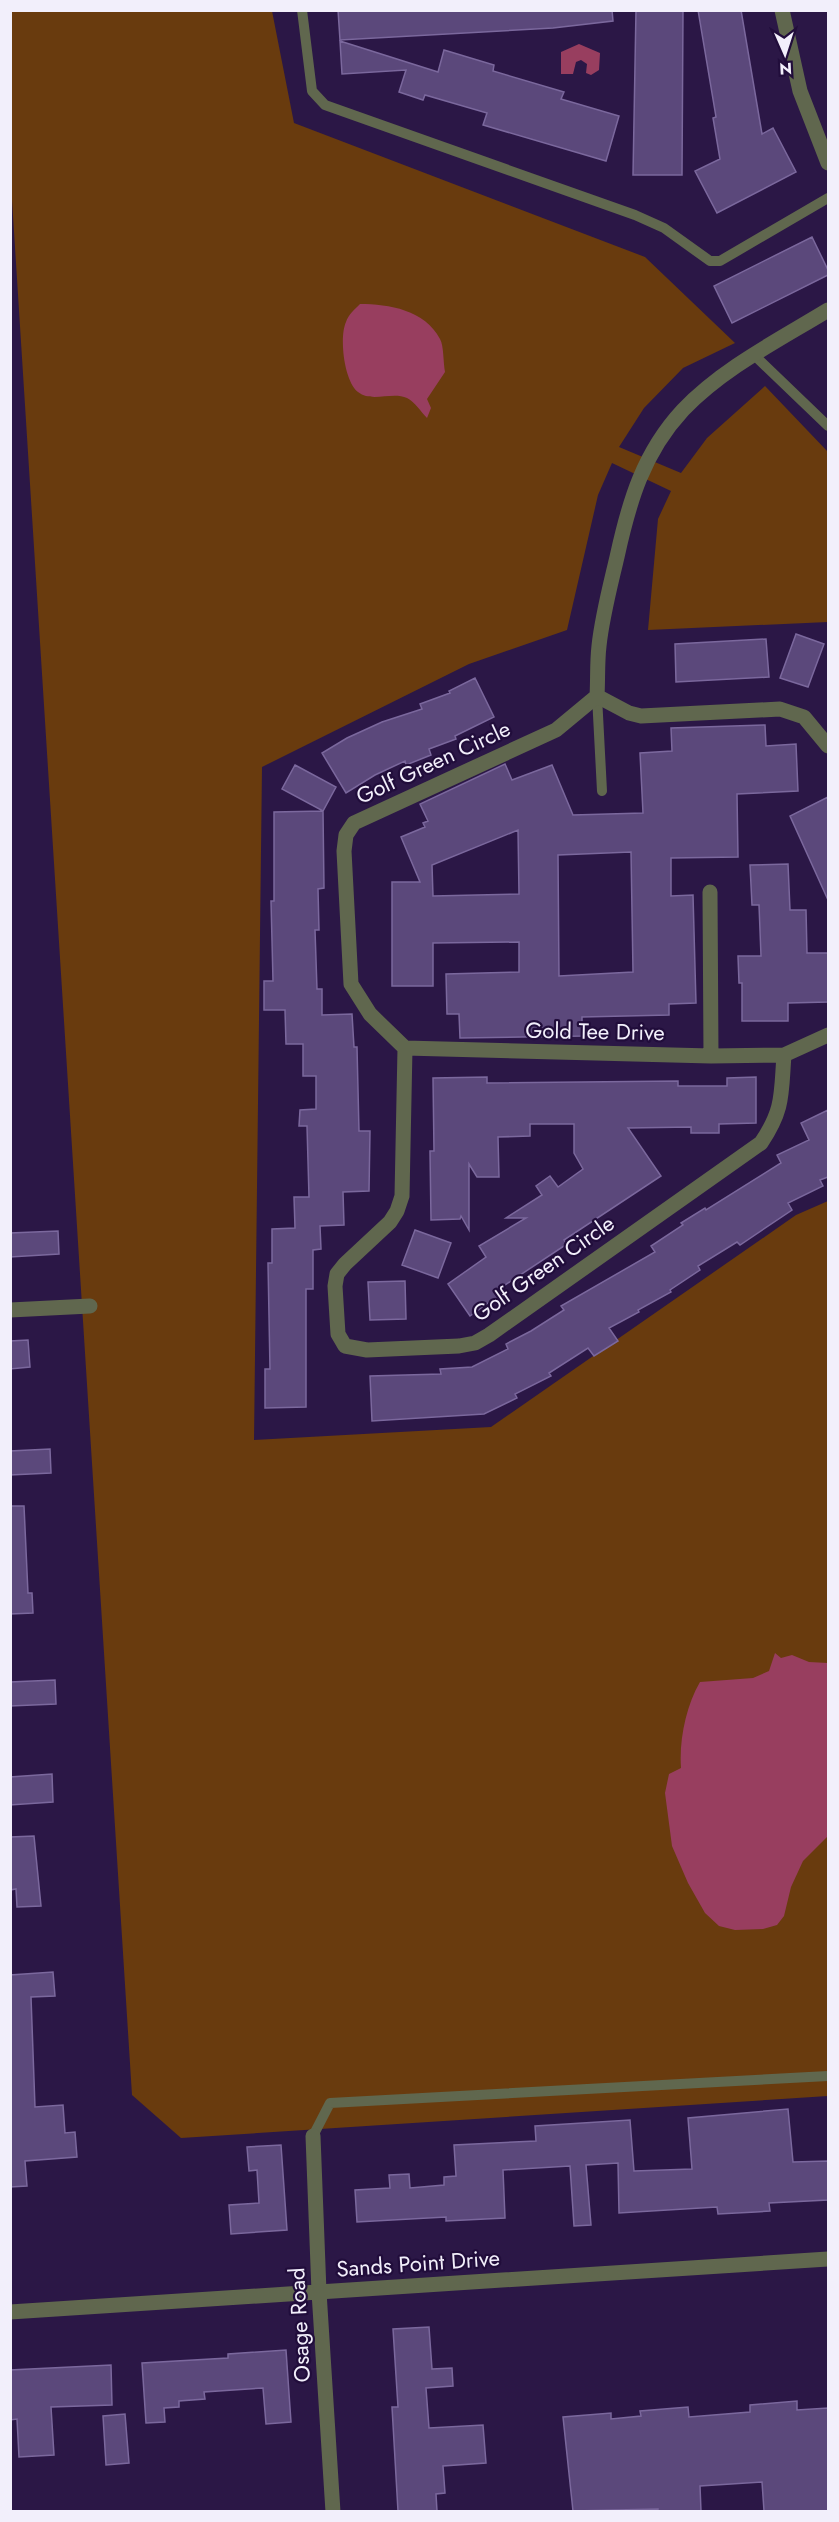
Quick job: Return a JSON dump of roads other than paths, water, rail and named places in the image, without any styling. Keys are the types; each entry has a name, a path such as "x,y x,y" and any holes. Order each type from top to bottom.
{"street":[{"path":"782,10 800,91 828,163"},
{"path":"828,310 754,355 711,385 683,410 665,433 637,484 624,524 599,646 597,696 629,713 641,716 780,709 804,717 828,746"},
{"name":"Golf Green Circle","path":"597,696 556,730 354,823 346,835 344,851 351,984 370,1014 405,1048 402,1196 390,1222 337,1274 335,1286 338,1334 345,1346 367,1350 475,1343 761,1143 773,1125 781,1104 784,1055"},
{"path":"710,892 711,1056"},
{"path":"784,1055 828,1035"},
{"name":"Gold Tee Drive","path":"405,1048 711,1056 784,1055"},
{"path":"10,1310 90,1306"},
{"name":"Osage Road","path":"313,2136 319,2292 333,2511"},
{"name":"Sands Point Drive","path":"10,2312 828,2259"}],"lane":[{"path":"302,10 312,91 325,105 634,215 664,228 710,261 720,261 828,198"},
{"path":"754,355 828,426"},
{"path":"597,696 602,791"},
{"path":"313,2136 330,2103 828,2076"}]}
